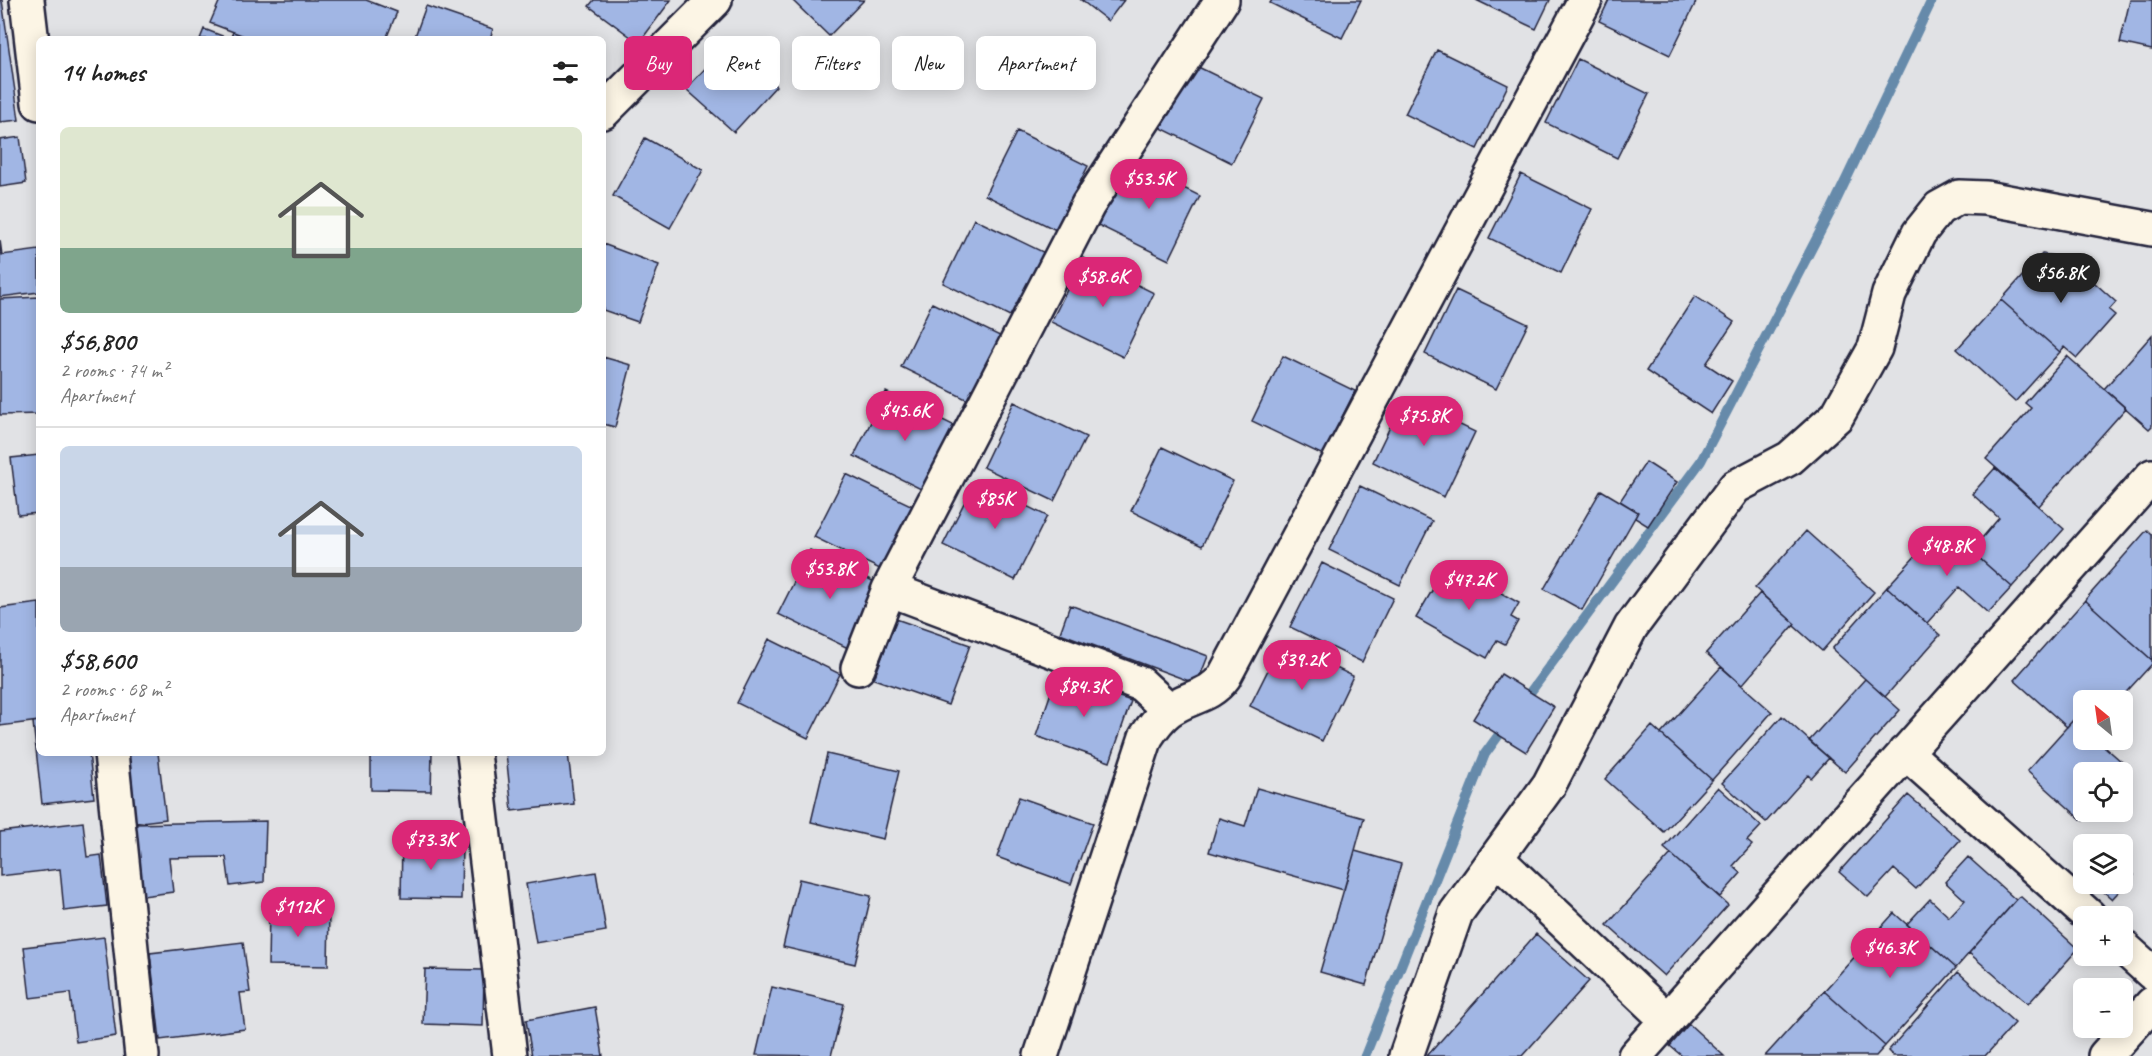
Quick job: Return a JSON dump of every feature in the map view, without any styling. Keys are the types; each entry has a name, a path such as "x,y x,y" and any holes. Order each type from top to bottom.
{"street":[{"path":"27,0 36,77"},
{"path":"606,109 715,0"},
{"path":"858,668 889,589 1088,205 1222,0"},
{"path":"1041,1056 1146,737 1169,710 1209,692 1217,687 1224,676 1585,0"},
{"path":"1406,1056 1456,914 1549,785 1631,627 1735,487 1790,458 1837,416 1875,348 1889,294 1919,233 1939,208 1959,197 1986,198 2152,229"},
{"path":"1635,1056 2152,476"},
{"path":"889,589 1141,684 1169,710"},
{"path":"1905,752 2078,906"},
{"path":"111,756 142,1056"},
{"path":"474,756 510,1056"},
{"path":"1496,858 1667,1020"},
{"path":"2133,956 2152,973"},
{"path":"2105,1056 2152,1004"}],"building":[{"path":"0,0 2,0 19,120 0,122"},
{"path":"220,0 366,0 397,12 387,36 244,36 210,23"},
{"path":"594,0 671,0 644,36 630,36 589,6"},
{"path":"792,0 864,0 829,36"},
{"path":"1081,0 1124,0 1108,21"},
{"path":"1272,0 1361,0 1342,38 1270,3"},
{"path":"1476,0 1550,0 1536,29"},
{"path":"1609,0 1697,0 1670,55 1599,21"},
{"path":"2130,0 2152,0 2152,50 2120,43"},
{"path":"426,6 493,29 491,36 415,36"},
{"path":"204,29 222,36 201,36"},
{"path":"233,32 244,36 231,36"},
{"path":"1437,50 1508,85 1477,149 1405,114"},
{"path":"1578,59 1649,94 1617,158 1546,123"},
{"path":"1192,64 1264,99 1232,163 1161,128"},
{"path":"704,70 704,90 772,90 734,132 687,90 692,90 692,83"},
{"path":"1017,131 1088,166 1056,230 985,195"},
{"path":"20,137 26,183 0,187 0,140"},
{"path":"645,138 703,170 670,228 613,196"},
{"path":"1129,161 1200,196 1169,260 1098,225"},
{"path":"1521,174 1592,209 1561,273 1489,238"},
{"path":"974,219 1045,253 1014,318 943,283"},
{"path":"0,240 2,255 36,250 36,292 0,297"},
{"path":"606,245 659,265 638,322 606,311"},
{"path":"2042,254 2067,258 2116,302 2109,310 2115,315 2077,358 2064,347 2060,352 2001,300"},
{"path":"1083,258 1154,293 1123,357 1051,322"},
{"path":"1456,290 1528,324 1496,389 1425,354"},
{"path":"1695,296 1734,322 1706,364 1732,381 1711,414 1646,371"},
{"path":"36,297 36,414 0,415 0,299"},
{"path":"2001,300 2060,352 2015,402 1957,349"},
{"path":"932,303 1004,338 972,402 901,367"},
{"path":"2152,335 2152,426 2149,429 2104,389"},
{"path":"1283,356 1355,391 1323,455 1252,421"},
{"path":"2067,356 2126,408 2039,506 1986,459 2031,408 2025,403"},
{"path":"606,358 631,365 615,427 606,425"},
{"path":"886,392 957,427 925,491 854,456"},
{"path":"1404,398 1475,432 1444,497 1373,462"},
{"path":"1014,402 1086,437 1054,501 983,467"},
{"path":"1162,447 1233,481 1202,546 1131,511"},
{"path":"36,455 36,513 18,515 11,458"},
{"path":"1646,462 1677,482 1648,526 1635,518 1638,512 1620,501"},
{"path":"1995,468 2064,529 2012,587 1971,551 1999,518 1972,494"},
{"path":"846,474 917,508 886,572 814,537"},
{"path":"975,481 1047,516 1015,580 943,545"},
{"path":"1360,486 1432,521 1400,585 1329,550"},
{"path":"1601,490 1638,512 1582,610 1544,589"},
{"path":"1943,526 2012,587 1988,613 1959,587 1927,623 1887,587"},
{"path":"2147,530 2152,535 2152,660 2085,600"},
{"path":"1806,531 1874,592 1822,651 1755,588"},
{"path":"810,550 881,585 850,649 778,614"},
{"path":"1322,563 1393,598 1362,662 1290,627"},
{"path":"1448,563 1519,603 1511,617 1518,621 1505,644 1497,640 1487,658 1416,618"},
{"path":"1887,587 1940,635 1885,697 1832,649"},
{"path":"1760,593 1795,624 1742,685 1706,653"},
{"path":"2085,600 2152,660 2152,664 2128,690 2073,690 2073,720 2067,727 2014,680"},
{"path":"36,603 36,721 0,726 0,608"},
{"path":"1070,605 1208,656 1197,684 1060,633"},
{"path":"896,619 970,645 948,705 874,679"},
{"path":"769,639 840,674 808,738 737,703"},
{"path":"1282,642 1353,676 1322,741 1250,706"},
{"path":"1721,667 1772,712 1712,780 1661,734"},
{"path":"1501,674 1554,707 1526,752 1473,719"},
{"path":"1057,675 1131,701 1110,762 1036,736"},
{"path":"1865,679 1900,710 1845,772 1809,741"},
{"path":"1782,716 1829,758 1811,778 1808,775 1766,822 1722,783"},
{"path":"2073,720 2073,750 2108,750 2122,762 2073,762 2073,812 2027,771"},
{"path":"33,722 36,722 36,749"},
{"path":"1652,726 1712,780 1664,832 1605,779"},
{"path":"827,754 899,771 883,839 811,822"},
{"path":"37,756 89,756 94,798 42,804"},
{"path":"125,756 158,756 166,819 133,823"},
{"path":"371,756 432,756 431,791 371,790"},
{"path":"506,756 568,756 574,804 512,811"},
{"path":"1718,787 1761,826 1747,841 1752,845 1733,866 1741,873 1720,897 1664,848"},
{"path":"1257,788 1364,818 1344,890 1209,852 1219,818 1245,826"},
{"path":"1908,795 1960,840 1916,889 1894,869 1868,897 1839,872"},
{"path":"1019,797 1093,823 1071,884 997,857"},
{"path":"266,821 264,882 230,886 226,857 169,858 173,892 143,896 134,824"},
{"path":"83,822 87,857 101,855 107,906 64,911 60,869 0,876 0,832"},
{"path":"402,842 462,843 461,899 401,898"},
{"path":"1355,851 1401,864 1366,985 1320,972"},
{"path":"1671,854 1728,905 1664,976 1607,925"},
{"path":"1968,857 2016,900 1956,968 1907,924 1930,899 1949,917 1965,900 1945,882"},
{"path":"596,872 606,931 536,943 526,884"},
{"path":"799,879 871,896 855,964 783,947"},
{"path":"2106,894 2117,894 2112,899"},
{"path":"2020,896 2073,944 2073,954 2028,1004 1969,953"},
{"path":"269,909 329,911 328,966 268,965"},
{"path":"1894,913 1956,968 1885,1046 1824,991"},
{"path":"1536,934 1589,981 1522,1056 1427,1056"},
{"path":"104,937 116,1036 76,1042 70,993 30,998 24,947"},
{"path":"243,942 250,992 240,993 245,1029 160,1040 150,953"},
{"path":"425,969 484,970 483,1026 423,1024"},
{"path":"1958,972 2015,1023 1985,1056 1893,1056 1888,1051"},
{"path":"772,987 844,1004 831,1056 756,1055"},
{"path":"1824,991 1885,1046 1876,1056 1765,1056"},
{"path":"595,1007 603,1056 532,1056 526,1020"},
{"path":"1689,1024 1724,1056 1682,1056 1670,1046"}],"waterway":[{"path":"1523,702 1701,461 1832,209 1932,0"},
{"path":"1365,1056 1485,754 1506,725"}]}
